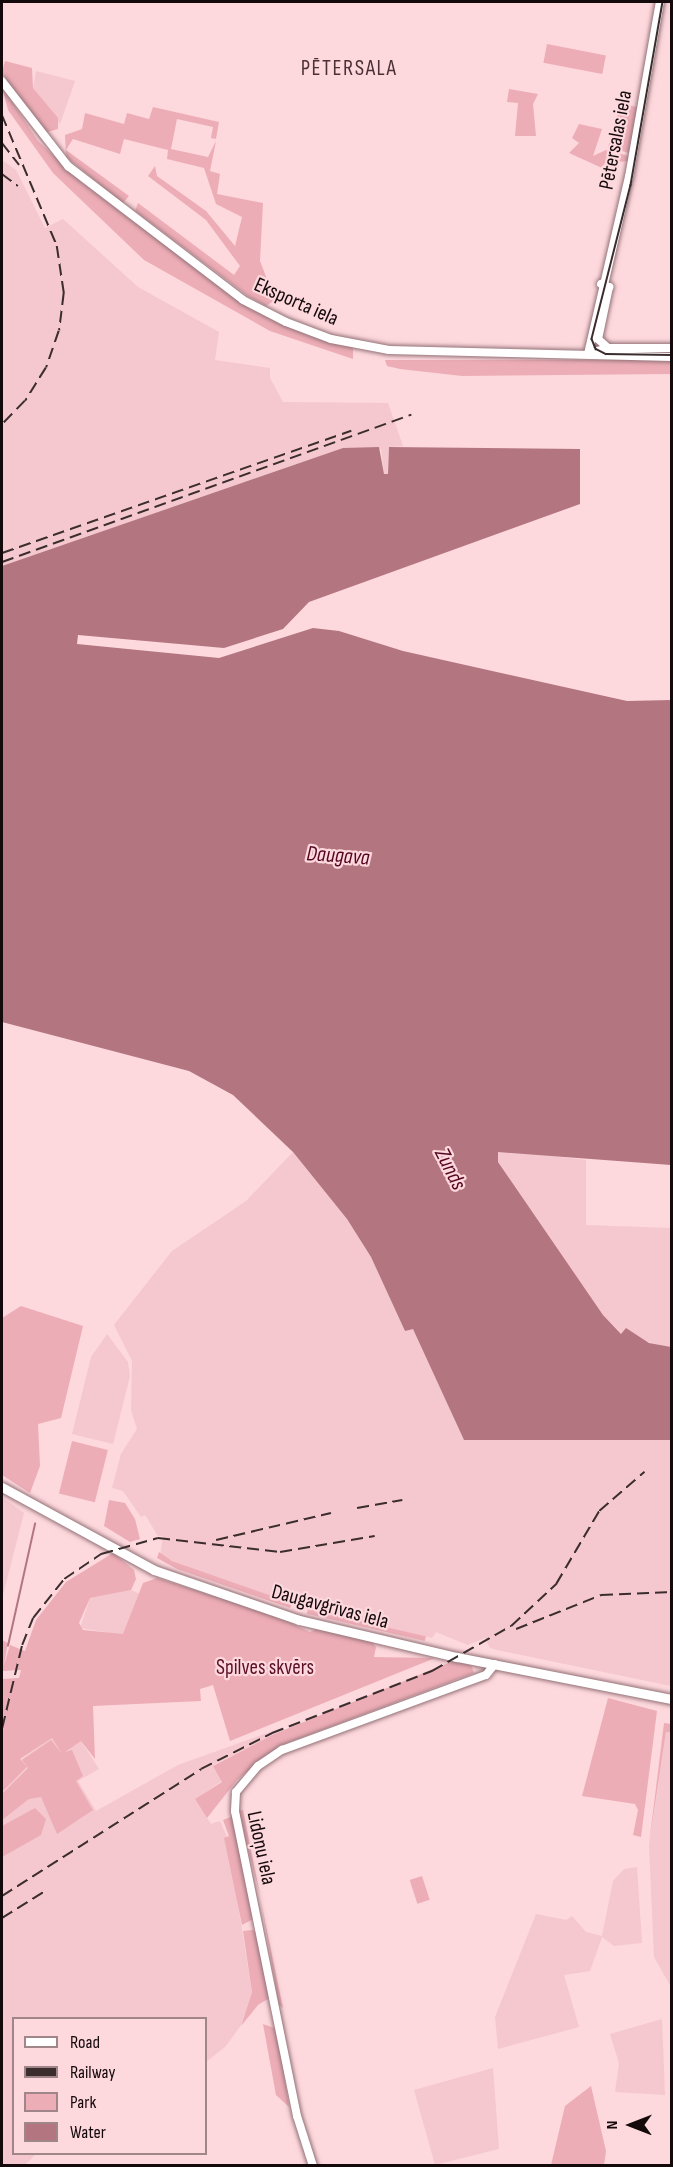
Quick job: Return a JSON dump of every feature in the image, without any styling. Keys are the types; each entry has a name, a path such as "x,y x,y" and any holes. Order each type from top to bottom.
{"main road":[{"name":"Daugavgrīvas iela","path":"2,1487 171,1577 315,1624 495,1664 672,1699"}],"street":[{"name":"Pētersalas iela","path":"588,354 601,284 628,184 660,2"},
{"name":"Eksporta iela","path":"2,81 34,128 68,166 243,300 285,322 331,339 389,350 468,356 588,354 672,357"},
{"name":"Pētersalas iela","path":"601,284 609,287 598,339 608,348"},
{"name":"Eksporta iela","path":"588,354 608,348 672,348"},
{"name":"Lidoņu iela","path":"313,2166 297,2116 235,1810 236,1792 256,1768 282,1750 486,1675 495,1664"}],"shaded area":[{"path":"36,71 75,81 60,124 33,88"},
{"path":"2,160 16,170 45,228 63,219 138,287 219,332 215,360 270,368 270,378 283,402 388,403 403,446 389,447 388,474 384,474 381,449 343,448 2,566"},
{"path":"514,1151 586,1160 586,1225 671,1228 671,1349 622,1334 603,1315 498,1162 498,1152"},
{"path":"293,1152 347,1219 371,1257 405,1331 413,1328 464,1440 671,1440 671,1686 497,1650 490,1648 485,1638 468,1645 436,1632 432,1638 308,1609 160,1556 163,1536 158,1536 145,1515 141,1517 123,1491 112,1488 121,1454 137,1429 131,1410 132,1361 114,1325 172,1251 246,1201"},
{"path":"107,1334 128,1362 130,1376 113,1444 72,1434 91,1357"},
{"path":"2,1497 24,1513 2,1599"},
{"path":"131,1590 140,1594 123,1635 80,1628 90,1598"},
{"path":"270,1732 272,1735 213,1765 222,1781 195,1799 211,1824 220,1821 227,1837 252,1992 241,2025 226,2046 207,2061 207,2017 12,2017 12,2155 35,2155 25,2165 2,2166 2,1792 27,1768 20,1760 52,1738 81,1741 99,1769 78,1781 96,1811 178,1765"},
{"path":"666,1732 672,1732 671,1987 654,1957 649,1846"},
{"path":"637,1867 642,1943 614,1946 602,1937 590,1971 564,1975 579,2027 498,2049 495,2017 536,1914 566,1920 572,1916 586,1932 602,1936 613,1881 624,1869"},
{"path":"662,2019 665,2095 615,2092 619,2063 610,2034"},
{"path":"493,2068 499,2149 435,2165 414,2090"}],"green space":[{"path":"547,44 606,55 602,74 543,63"},
{"path":"5,61 32,68 33,88 58,118 58,129 44,133 16,98 2,72"},
{"path":"2,87 38,141 82,183 250,308 310,336 353,347 353,359 270,331 144,260 53,173 8,110"},
{"path":"509,89 538,94 533,104 536,136 515,136 518,103 507,102"},
{"path":"621,104 638,107 629,153 608,147"},
{"path":"153,107 219,122 216,139 211,138 213,127 177,119 171,149 208,157 216,141 210,171 220,174 217,194 263,203 260,261 275,300 266,306 248,296 135,211 138,203 234,275 240,266 206,220 148,176 155,166 157,176 206,211 235,246 242,217 216,204 204,168 167,159 168,150 124,139 120,154 73,139 66,150 129,196 123,203 66,157 65,135 82,129 85,113 124,124 127,113 149,119"},
{"path":"579,124 602,129 593,156 606,150 629,156 628,161 619,162 619,168 614,166 616,157 610,154 602,168 569,153 579,143 572,138"},
{"path":"385,360 671,360 671,374 462,376 400,369 387,366"},
{"path":"21,1306 83,1326 61,1418 38,1424 40,1466 30,1493 2,1475 2,1318"},
{"path":"72,1441 108,1450 95,1502 59,1493"},
{"path":"109,1500 125,1503 135,1519 140,1539 130,1542 104,1526"},
{"path":"159,1552 172,1561 292,1603 290,1608 177,1569 157,1558"},
{"name":"Spilves skvērs","path":"113,1553 134,1570 136,1579 131,1590 90,1598 79,1623 83,1630 123,1634 143,1583 157,1578 276,1616 310,1632 316,1629 372,1642 376,1647 374,1657 435,1658 230,1741 213,1685 200,1689 201,1701 93,1706 95,1759 81,1741 65,1752 72,1750 83,1776 76,1781 93,1810 57,1834 41,1797 29,1799 2,1820 2,1794 28,1768 22,1760 51,1740 62,1754 52,1738 20,1759 27,1767 2,1792 2,1679 19,1678 21,1670 2,1671 2,1640 8,1643 4,1665 10,1645 25,1651 36,1620 66,1582"},
{"path":"308,1609 426,1636 425,1641 307,1614"},
{"path":"453,1661 471,1665 474,1673 279,1746 237,1780 207,1818 195,1799 222,1782 213,1766 272,1735"},
{"path":"608,1698 657,1711 641,1837 633,1835 638,1810 635,1804 582,1796"},
{"path":"664,1723 671,1724 671,1732 666,1732 649,1844"},
{"path":"35,1808 46,1819 41,1835 2,1857 2,1826"},
{"path":"243,1810 260,1895 238,1811"},
{"path":"233,1816 253,1919 242,1925 224,1838 229,1836 223,1820"},
{"path":"422,1876 430,1900 417,1904 410,1880"},
{"path":"261,1902 283,2008 279,2005"},
{"path":"243,1931 256,1932 271,1997 258,2005 241,2026 252,1992"},
{"path":"263,2024 277,2029 289,2107 276,2095"},
{"path":"591,2086 606,2151 604,2165 551,2165 565,2106"}],"water":[{"path":"379,447 384,474 388,474 389,447 580,449 580,504 309,602 283,629 224,648 78,635 77,644 219,658 313,628 339,631 403,651 627,701 671,700 671,1165 498,1152 498,1162 603,1315 621,1334 626,1328 649,1343 671,1347 671,1440 464,1440 413,1329 405,1331 371,1257 347,1219 293,1152 233,1095 189,1071 2,1022 2,566 343,448"}],"waterway":[{"path":"8,1646 35,1524"}],"tram line":[{"path":"663,2 631,185 592,339 596,349 606,354 672,355"}],"railway":[{"path":"2,115 57,246 64,293 59,331 46,368 25,401 2,425"},
{"path":"2,143 19,165"},
{"path":"2,174 18,186"},
{"path":"2,562 411,415"},
{"path":"2,553 351,431"},
{"path":"2,1896 201,1769 272,1733 432,1671 511,1626 556,1584 599,1511 644,1472"},
{"path":"357,1508 402,1500"},
{"path":"216,1540 331,1513"},
{"path":"2,1728 22,1645 33,1618 64,1579 101,1554 158,1538 280,1552 375,1536"},
{"path":"516,1629 601,1595 672,1592"},
{"path":"2,1918 45,1891"}],"district":[{"name":"PĒTERSALA","path":"349,69"}],"water label":[{"name":"Daugava","path":"338,856"},
{"name":"Zunds","path":"450,1169"}]}
